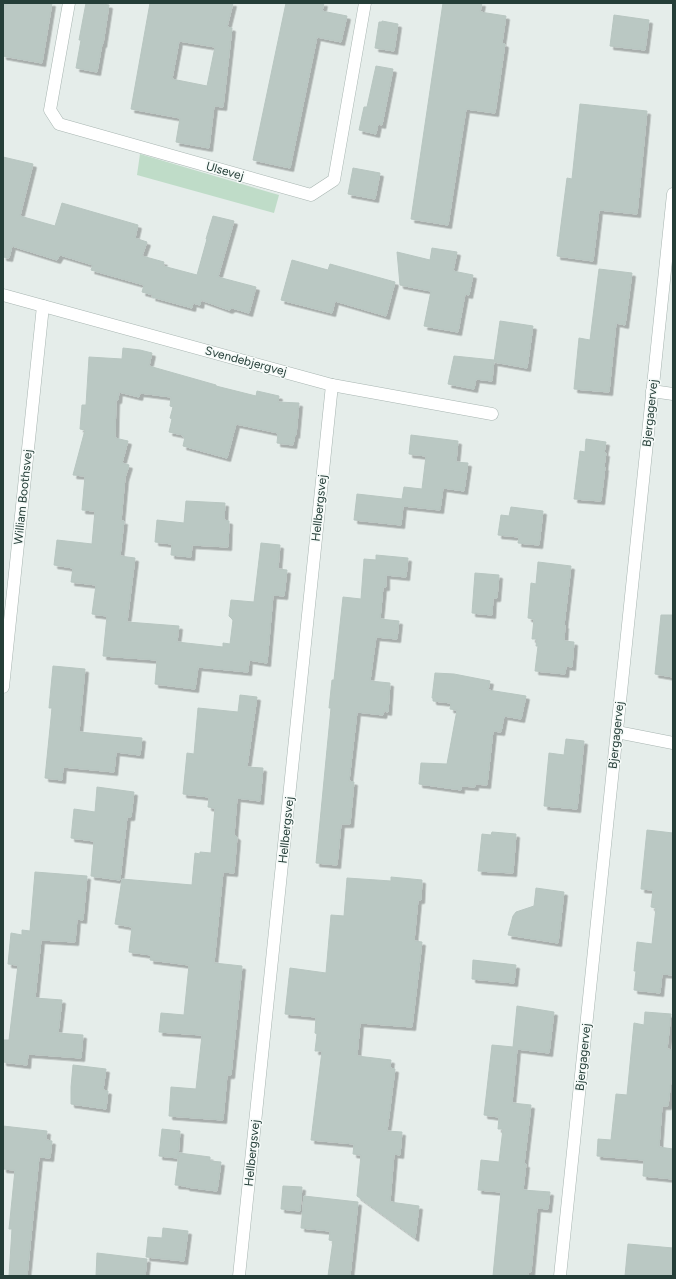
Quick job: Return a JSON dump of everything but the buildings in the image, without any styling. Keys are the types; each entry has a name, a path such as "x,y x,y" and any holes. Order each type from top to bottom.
{"street":[{"name":"Ulsevej","path":"69,3 50,110 59,124 311,195 334,180 365,3"},
{"name":"Bjergagervej","path":"560,1276 673,194"},
{"name":"Svendebjergvej","path":"3,296 332,385 492,414"},
{"name":"William Boothsvej","path":"3,687 43,306"},
{"name":"Hellbergsvej","path":"239,1276 332,385"},
{"path":"652,391 673,394"},
{"path":"617,732 673,743"}],"green space":[{"path":"140,154 279,195 274,213 137,175"}]}
